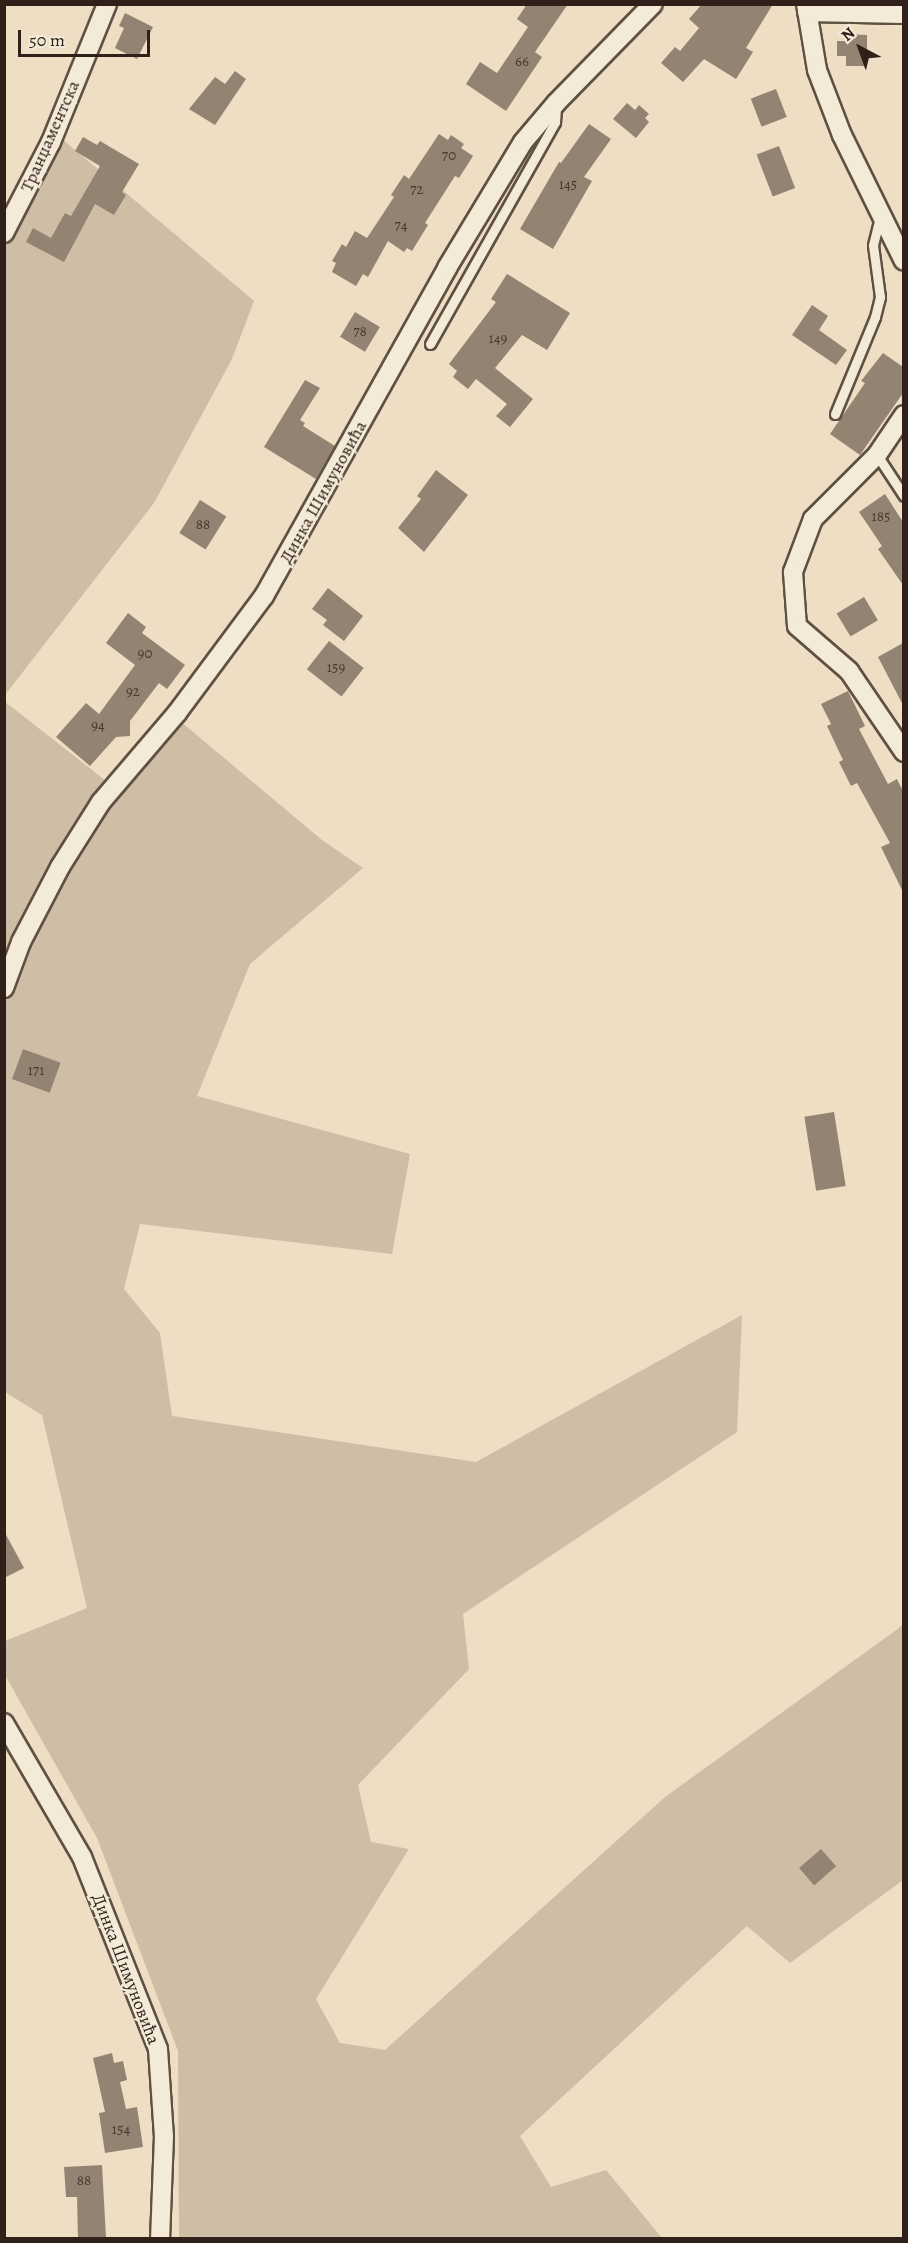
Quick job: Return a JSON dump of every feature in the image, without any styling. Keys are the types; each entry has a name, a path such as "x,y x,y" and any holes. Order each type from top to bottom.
{"street":[{"name":"Транџаментска","path":"4,233 51,142 107,4"},
{"name":"Динка Шимуновића","path":"4,988 21,942 60,867 101,802 183,705 264,596 490,194 523,142 556,102 653,4"},
{"path":"903,14 807,8 817,70 842,135 903,261"},
{"path":"903,415 877,455 813,519 793,572 797,626 849,671 903,752"},
{"name":"Динка Шимуновића","path":"4,1723 82,1857 158,2049 164,2136 160,2238"}],"lane":[{"path":"429,344 555,122 556,102"},
{"path":"835,414 875,317 880,297 873,245 881,215"},
{"path":"877,455 903,496"}],"shaded area":[{"path":"55,133 254,301 232,359 154,503 5,695 5,231"},
{"path":"4,701 119,791 180,721 322,840 363,868 250,964 197,1096 410,1154 392,1254 140,1224 124,1289 160,1333 172,1416 476,1462 742,1315 737,1432 463,1614 469,1669 358,1785 371,1842 409,1849 316,1999 340,2043 385,2050 665,1797 903,1625 903,1880 790,1963 747,1926 520,2136 551,2187 606,2170 662,2238 179,2238 178,2051 97,1838 5,1675 5,1641 87,1608 42,1415 5,1392"}],"building":[{"path":"527,4 568,4 535,52 542,57 506,111 466,84 480,62 497,73 528,27 517,19"},
{"path":"702,4 773,4 746,48 753,52 736,79 704,59 683,82 661,63 675,47 680,51 699,28 689,19"},
{"path":"125,13 153,27 137,59 115,48 124,28 119,26"},
{"path":"846,34 867,35 867,66 846,66 846,56 837,56 837,41 846,41"},
{"path":"235,71 246,79 215,125 189,109 215,77 225,84"},
{"path":"776,89 787,117 762,127 751,99"},
{"path":"627,103 635,110 639,105 649,114 645,118 649,122 636,138 613,119"},
{"path":"589,124 611,139 584,177 592,181 553,249 520,229 559,162 561,163"},
{"path":"439,134 448,140 451,135 464,144 461,148 473,156 459,178 455,176 425,223 428,225 412,251 407,248 404,252 388,241 368,277 363,274 356,286 332,272 336,263 332,261 342,244 346,247 355,231 367,238 394,197 391,195 404,175 409,179"},
{"path":"83,137 97,145 100,141 139,164 122,192 126,195 114,215 95,204 64,262 26,242 33,228 51,238 65,213 71,216 100,166 75,151"},
{"path":"779,146 795,188 773,197 757,155"},
{"path":"507,274 570,313 547,350 522,335 495,368 533,399 510,427 496,416 507,404 476,379 468,389 453,377 457,371 449,364 496,302 491,299"},
{"path":"812,305 828,316 819,330 847,350 836,365 792,335"},
{"path":"355,312 380,327 365,352 340,337"},
{"path":"883,353 903,367 903,393 860,455 830,434 865,383 861,381"},
{"path":"305,380 320,388 300,420 305,423 303,426 335,446 316,479 264,447"},
{"path":"436,470 468,495 424,552 398,528 421,499 417,496"},
{"path":"885,494 903,522 903,585 878,549 882,546 859,512"},
{"path":"200,500 226,516 206,550 179,533"},
{"path":"328,588 363,616 344,641 323,625 327,620 312,609"},
{"path":"864,597 878,620 850,637 837,613"},
{"path":"128,613 146,627 142,633 185,665 167,689 159,683 130,721 130,736 116,737 90,766 56,737 86,703 99,714 135,665 106,643"},
{"path":"329,641 364,668 342,696 307,669"},
{"path":"903,643 903,705 878,657"},
{"path":"848,691 865,726 859,729 888,784 897,779 903,791 903,892 881,847 890,843 857,783 851,786 839,762 843,760 827,726 831,724 821,704"},
{"path":"23,1049 61,1063 50,1093 12,1079"},
{"path":"834,1112 846,1186 816,1191 804,1117"},
{"path":"4,1531 24,1568 4,1578"},
{"path":"821,1849 836,1866 814,1885 799,1868"},
{"path":"112,2053 114,2063 123,2061 127,2080 120,2082 126,2109 137,2107 143,2147 105,2153 99,2113 105,2112 93,2058"},
{"path":"102,2165 106,2238 78,2238 77,2197 66,2197 64,2167"}]}
